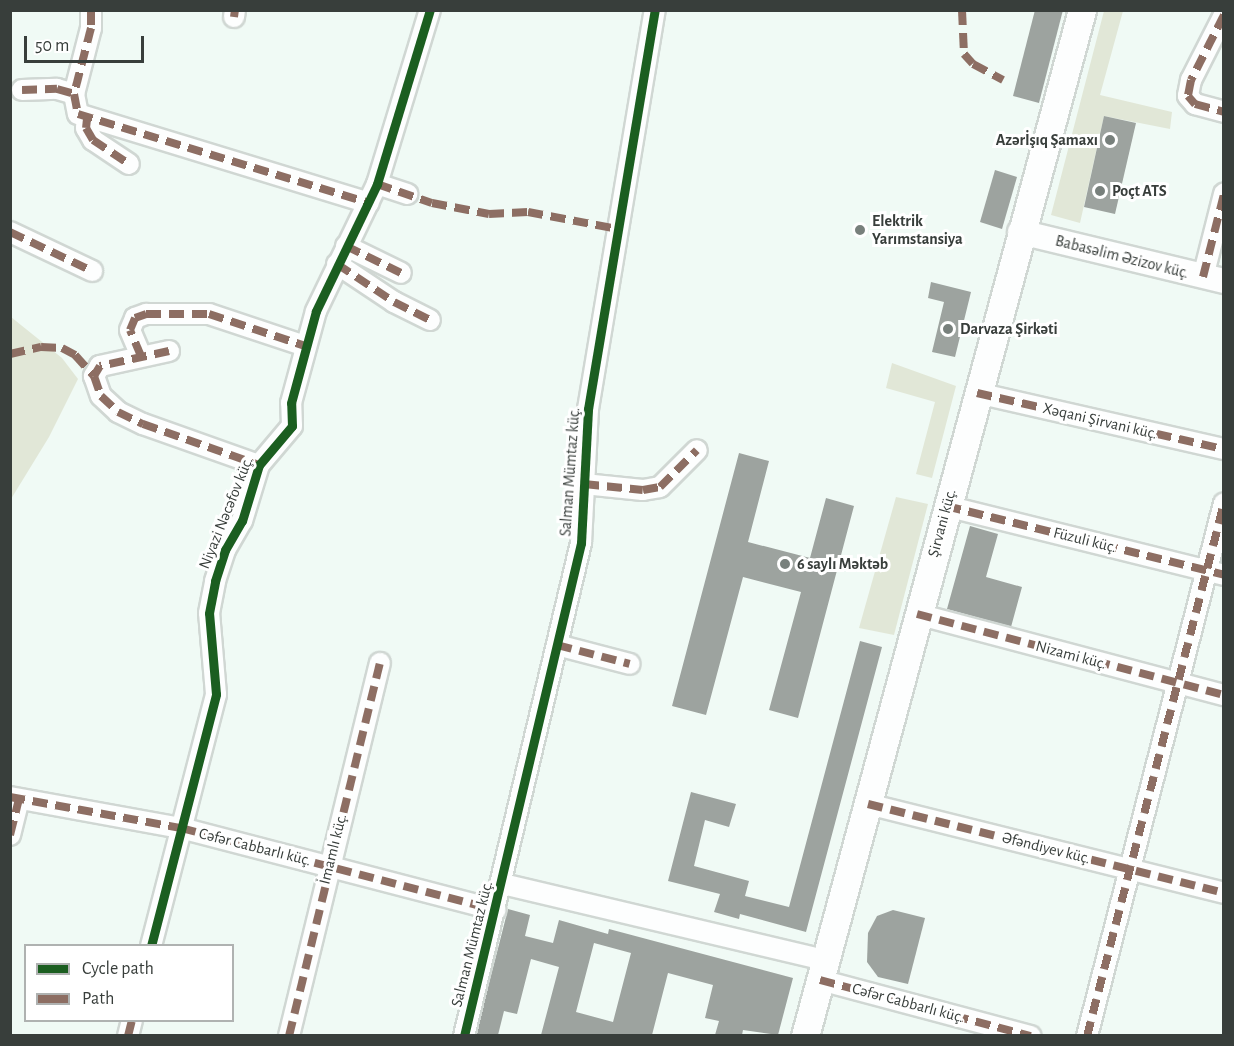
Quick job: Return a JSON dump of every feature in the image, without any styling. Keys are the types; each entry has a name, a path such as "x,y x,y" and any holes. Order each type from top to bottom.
{"main road":[{"name":"Şirvani küç.","path":"805,1035 976,393 1082,10"}],"street":[{"path":"91,10 91,28 74,94 78,114 87,119 369,203"},
{"name":"Niyazi Nəcəfov küç.","path":"151,944 216,694 210,621 215,581 225,550 242,521 259,465 292,426 291,404 305,346 337,264 377,184 430,10"},
{"name":"Salman Mümtaz küç.","path":"464,1035 503,884 581,543 588,409 655,10"},
{"path":"1224,15 1191,80 1188,96 1195,104 1224,112"},
{"path":"22,90 57,89 74,94"},
{"path":"87,119 86,128 93,141 129,164"},
{"path":"377,184 407,194"},
{"path":"1213,279 1224,194"},
{"path":"10,232 92,271"},
{"name":"Babasəlim Əzizov küç.","path":"1020,232 1213,279"},
{"path":"346,246 401,273"},
{"path":"337,264 394,302 430,320"},
{"path":"141,356 130,330 135,318 146,314 209,314 305,346"},
{"path":"169,351 108,362 94,376 101,396 118,412 259,465"},
{"name":"Xəqani Şirvani küç.","path":"976,393 1224,449"},
{"path":"584,484 643,490 660,488 697,450"},
{"path":"1087,1035 1177,683 1215,572 1224,503"},
{"name":"Füzuli küç.","path":"946,506 1215,572"},
{"name":"Nizami küç.","path":"917,614 1224,695"},
{"path":"557,645 630,664"},
{"name":"İmamlı küç.","path":"289,1035 328,865 380,663"},
{"path":"10,835 15,798"},
{"name":"Cəfər Cabbarlı küç.","path":"15,798 181,828 496,910"},
{"name":"Əfəndiyev küç.","path":"868,804 1224,893"},
{"name":"Cəfər Cabbarlı küç.","path":"503,884 823,970 1030,1035"}],"green space":[{"path":"1104,11 1123,11 1100,95 1172,112 1170,129 1104,116 1080,223 1051,215"},
{"path":"11,317 62,358 78,379 49,437 11,499"},
{"path":"892,363 956,386 932,478 916,474 935,402 886,388"},
{"path":"896,497 928,504 894,635 859,628"}],"building":[{"path":"1035,10 1063,10 1039,103 1013,96"},
{"path":"1104,116 1136,123 1115,214 1084,207"},
{"path":"995,170 1017,177 1002,229 980,222"},
{"path":"931,282 971,292 955,357 932,352 944,302 928,298"},
{"path":"739,453 769,461 748,542 810,558 826,498 854,506 798,718 769,710 801,592 743,577 706,715 672,706"},
{"path":"970,526 998,534 986,577 1022,587 1011,627 947,609"},
{"path":"860,641 882,647 806,932 740,914 739,919 714,912 720,894 668,881 691,792 736,804 729,827 705,820 694,866 749,881 745,896 789,907"},
{"path":"508,909 530,915 525,936 553,943 559,920 608,934 609,929 793,978 778,1035 743,1030 742,1035 715,1035 719,1021 705,1018 713,985 668,973 652,1035 541,1035 559,967 531,959 517,1014 504,1011 498,1035 476,1035","holes":["594,943 631,953 613,1022 576,1012"]},
{"path":"893,910 925,918 908,984 878,977 867,962 868,933 877,916"}],"marked path":[{"path":"91,10 91,28 74,94 78,114 369,203"},
{"path":"234,17 235,10"},
{"path":"962,10 964,54 973,64 1003,80"},
{"path":"1224,15 1191,80 1188,96 1195,104 1224,112"},
{"path":"22,90 57,89 74,94"},
{"path":"87,119 86,128 93,140 129,164"},
{"path":"377,184 432,203 489,214 528,212 618,229"},
{"path":"1203,277 1224,194"},
{"path":"10,232 92,271"},
{"path":"346,246 401,273"},
{"path":"337,264 394,302 430,320"},
{"path":"141,356 130,330 135,318 146,314 209,314 305,346"},
{"path":"10,354 41,347 62,348 75,355 94,376"},
{"path":"169,351 100,366 94,376 101,396 118,412 143,424 259,465"},
{"path":"977,393 1224,449"},
{"path":"584,484 643,490 660,487 697,450"},
{"path":"1087,1036 1224,503"},
{"path":"946,506 1224,575"},
{"path":"917,614 1224,695"},
{"path":"557,645 630,664"},
{"path":"289,1036 380,663"},
{"path":"10,797 181,828 496,910"},
{"path":"10,835 19,799"},
{"path":"868,804 1224,893"},
{"path":"820,980 1031,1036"},
{"path":"128,1036 132,1022"}],"cycle path":[{"path":"152,944 216,694 209,613 215,581 225,550 242,521 259,465 292,426 291,403 316,311 377,184 430,10"},
{"path":"464,1036 581,543 588,409 655,10"}],"place":[{"name":"Azərİşıq Şamaxı","path":"1110,140"},
{"name":"Poçt ATS","path":"1100,191"},
{"name":"Elektrik Yarımstansiya","path":"860,230"},
{"name":"Darvaza Şirkəti","path":"948,329"},
{"name":"6 saylı Məktəb","path":"785,564"}]}
